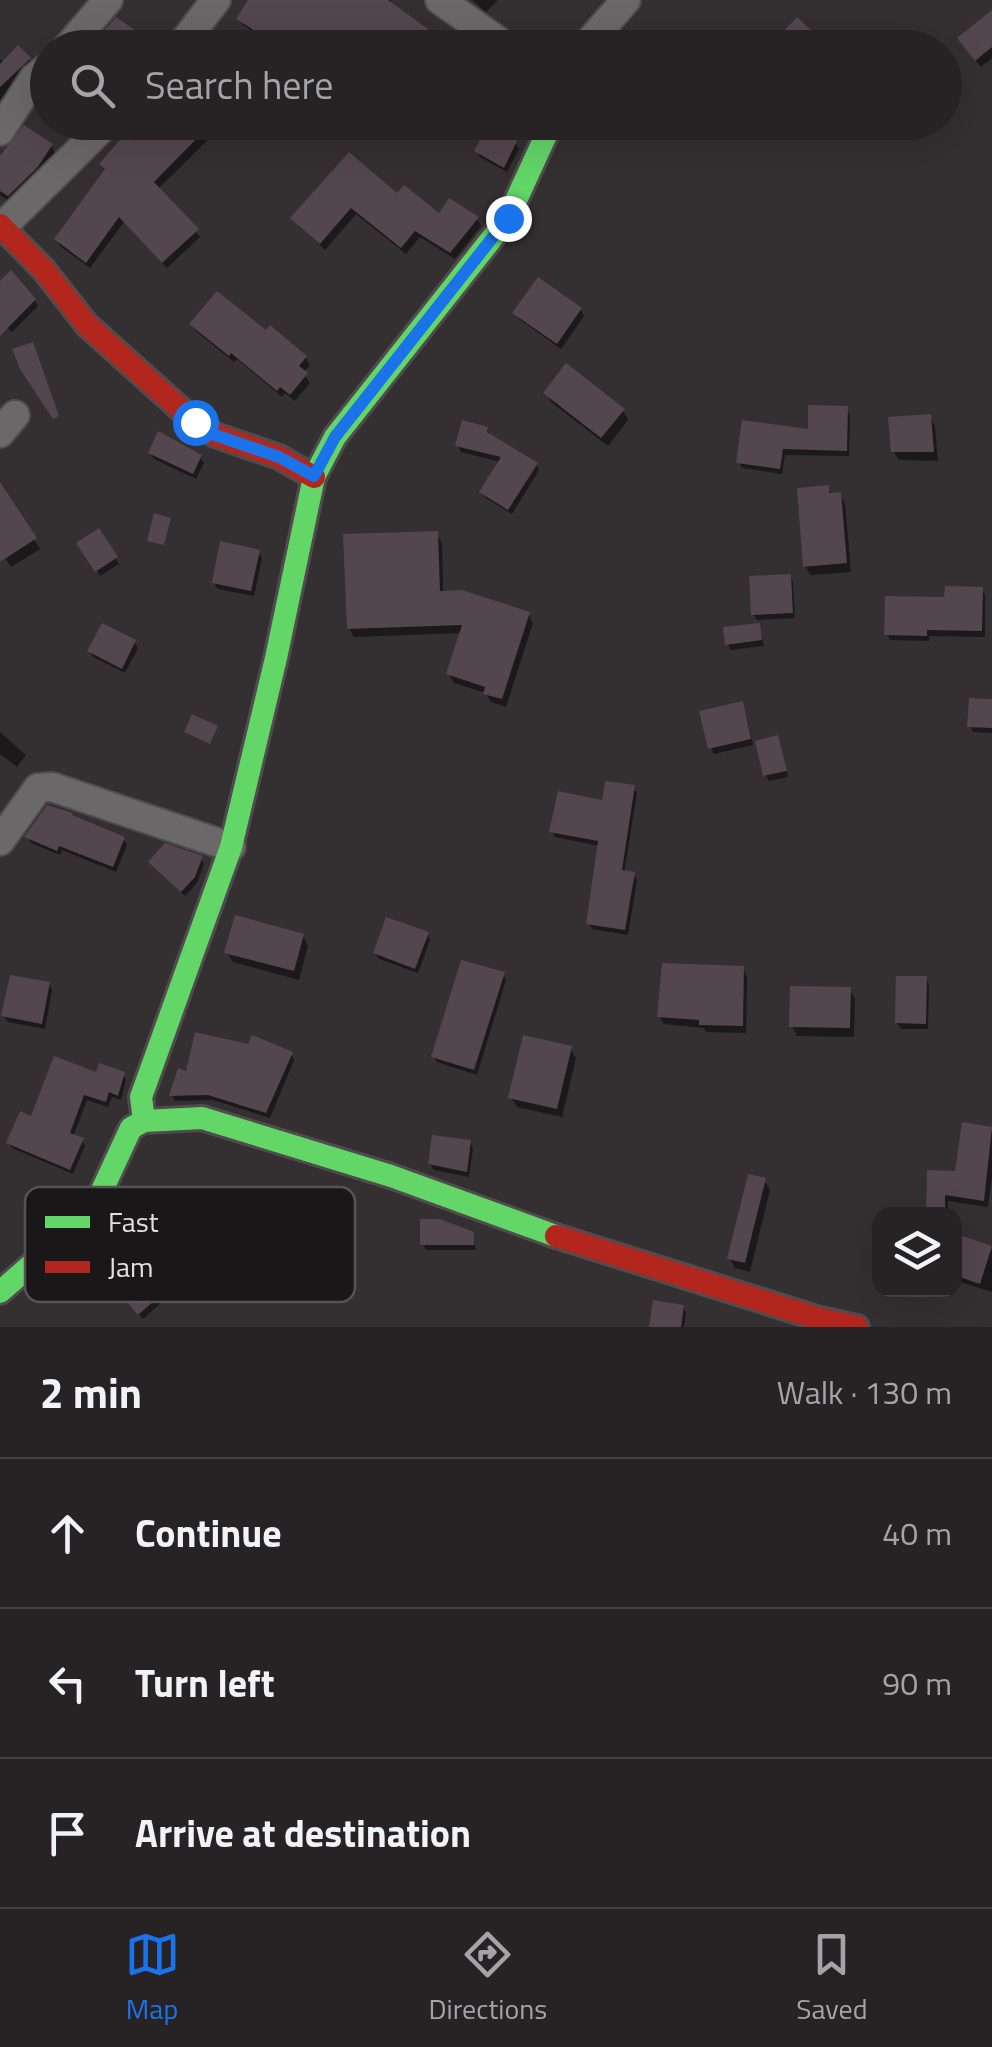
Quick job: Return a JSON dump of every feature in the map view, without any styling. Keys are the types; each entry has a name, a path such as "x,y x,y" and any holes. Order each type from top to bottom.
{"street":[{"path":"82,30 108,0"},
{"path":"193,30 216,0"},
{"path":"440,0 482,30"},
{"path":"600,30 626,0"},
{"path":"0,131 30,84"},
{"path":"89,140 1,226 44,270 87,325 195,422 215,435 279,457 314,476"},
{"path":"144,1121 141,1097 230,848 276,658 314,476 335,437 508,218 544,140"},
{"path":"0,841 38,788 52,787 230,848"},
{"path":"104,1187 131,1128 144,1121 202,1118 391,1176 578,1244 857,1327"},
{"path":"0,1292 25,1270"}],"building":[{"path":"248,0 388,0 428,29 253,30 236,19"},
{"path":"992,10 992,47 975,61 962,44 962,34"},
{"path":"116,17 134,30 105,30"},
{"path":"797,17 811,30 785,30"},
{"path":"18,45 30,57 0,87 0,64"},
{"path":"24,125 30,129 30,140 53,144 37,168 8,196 0,191 0,156"},
{"path":"120,140 195,140 154,182 199,229 162,263 119,217 86,263 54,239 105,169 99,164"},
{"path":"480,140 517,141 504,168 474,151"},
{"path":"349,152 397,193 404,185 439,213 449,198 479,217 450,253 415,231 401,248 351,208 320,244 290,218"},
{"path":"11,270 36,299 0,336 0,281"},
{"path":"538,277 582,308 557,344 512,313"},
{"path":"217,291 266,330 270,325 307,356 299,366 308,373 290,395 280,387 277,391 189,324"},
{"path":"33,342 59,416 53,419 20,369 12,349"},
{"path":"566,363 625,409 601,438 543,393"},
{"path":"808,405 848,406 847,451 783,449 780,469 736,463 742,420 808,429"},
{"path":"931,414 934,452 891,452 888,417"},
{"path":"462,420 488,427 487,432 538,463 508,510 479,492 501,457 455,446"},
{"path":"158,431 202,455 193,474 148,453"},
{"path":"0,482 37,538 0,562"},
{"path":"829,485 829,493 841,492 847,563 803,567 797,488"},
{"path":"154,513 171,518 164,545 147,541"},
{"path":"99,528 118,557 95,572 76,543"},
{"path":"438,531 440,591 462,590 530,612 502,699 483,694 485,687 446,674 462,625 347,629 343,534"},
{"path":"220,541 260,550 251,591 212,583"},
{"path":"791,574 793,613 751,615 749,576"},
{"path":"945,586 983,587 982,631 927,630 927,636 884,635 885,596 944,597"},
{"path":"102,623 136,640 122,669 87,651"},
{"path":"760,623 762,640 725,645 723,627"},
{"path":"969,698 992,699 992,728 967,727"},
{"path":"743,701 751,739 708,749 699,711"},
{"path":"192,714 218,726 210,744 184,732"},
{"path":"778,735 787,771 763,776 755,741"},
{"path":"605,781 635,785 622,870 635,872 625,930 586,924 598,841 549,832 558,791 602,800"},
{"path":"47,805 125,837 113,867 24,837"},
{"path":"165,843 203,856 195,877 181,892 148,862"},
{"path":"235,915 304,934 294,971 224,953"},
{"path":"386,917 429,932 415,969 373,953"},
{"path":"461,960 505,972 474,1070 431,1057"},
{"path":"662,963 744,966 743,1026 699,1025 699,1020 657,1017"},
{"path":"10,975 50,982 42,1024 1,1016"},
{"path":"896,976 927,976 926,1024 895,1023"},
{"path":"790,986 851,987 850,1028 789,1027"},
{"path":"195,1032 248,1044 252,1035 293,1052 266,1113 208,1095 169,1096 178,1068 186,1071"},
{"path":"523,1035 572,1046 557,1109 508,1098"},
{"path":"54,1056 96,1072 99,1063 125,1072 118,1096 109,1092 106,1102 84,1095 70,1133 84,1138 70,1170 6,1143 20,1111 31,1116"},
{"path":"962,1122 992,1127 984,1201 945,1195 945,1207 926,1207 927,1170 955,1171"},
{"path":"432,1135 471,1140 467,1172 428,1164"},
{"path":"748,1174 766,1178 745,1263 727,1259"},
{"path":"420,1219 440,1219 474,1232 474,1245 420,1245"},
{"path":"962,1236 992,1246 980,1284 962,1278"},
{"path":"653,1300 684,1305 681,1327 649,1327"},
{"path":"127,1302 153,1302 138,1315"}],"traffic: fast":[{"path":"144,1121 141,1097 231,847 314,477 335,437 508,218 544,140"},
{"path":"104,1187 131,1128 144,1121 202,1118 391,1176 556,1236"},
{"path":"0,1292 25,1270"}],"traffic: jam":[{"path":"0,225 44,270 87,325 195,422 215,435 279,457 314,477"},
{"path":"556,1236 820,1319 857,1327"}],"route":[{"path":"195,422 215,435 279,457 314,476 358,406 508,218"}]}
